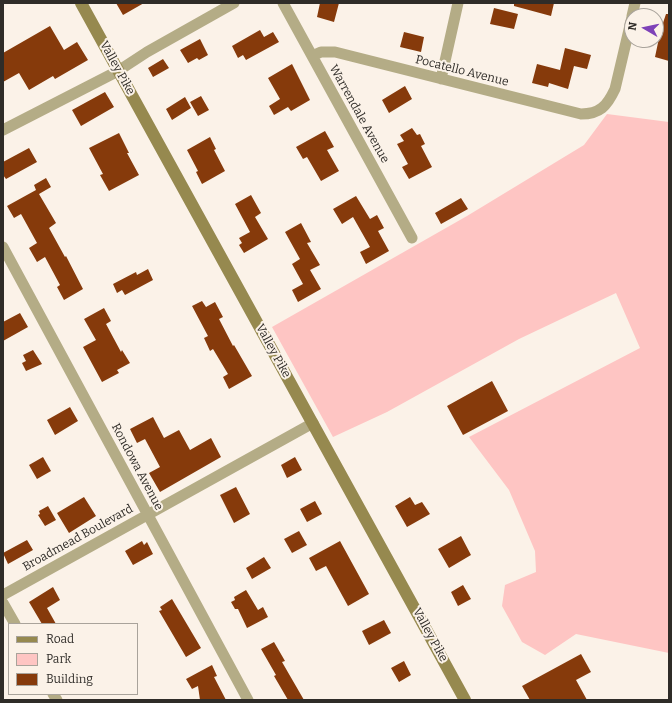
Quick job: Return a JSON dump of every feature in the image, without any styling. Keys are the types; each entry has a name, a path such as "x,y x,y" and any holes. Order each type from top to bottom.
{"street":[{"name":"Valley Pike","path":"81,3 465,700"},
{"path":"3,130 118,71 147,52 234,3"},
{"name":"Warrendale Avenue","path":"283,3 412,238"},
{"path":"441,79 458,3"},
{"name":"Pocatello Avenue","path":"312,56 321,52 335,52 581,114 589,114 597,112 610,99 615,89 625,48"},
{"name":"Rondowa Avenue","path":"3,247 248,700"},
{"name":"Broadmead Boulevard","path":"3,595 313,423"},
{"path":"3,603 14,623"}],"green space":[{"path":"607,114 669,122 669,653 576,634 545,655 522,642 502,606 505,585 536,572 535,551 509,490 469,437 640,348 616,293 519,339 387,412 333,437 272,327 467,216 584,145"}],"building":[{"path":"116,3 144,3 123,15"},
{"path":"320,3 339,3 334,22 317,17"},
{"path":"514,3 554,3 551,16 514,6"},
{"path":"494,8 518,14 514,29 490,24"},
{"path":"666,14 669,14 669,61 655,57 657,48 664,48 664,20"},
{"path":"50,26 64,50 77,42 88,60 55,79 53,76 29,90 19,73 3,82 3,53"},
{"path":"260,30 264,37 273,32 279,42 246,60 243,55 238,58 232,46"},
{"path":"404,32 424,37 421,52 400,47"},
{"path":"200,39 208,55 199,60 197,58 188,63 180,50"},
{"path":"565,48 591,55 587,69 574,66 568,89 549,83 548,87 532,83 537,64 560,70"},
{"path":"163,59 169,68 153,77 148,68"},
{"path":"292,64 310,100 291,111 288,107 274,115 269,106 280,99 268,78"},
{"path":"405,86 412,99 389,113 382,100"},
{"path":"105,92 114,107 81,126 72,110"},
{"path":"201,96 209,110 198,116 190,102"},
{"path":"185,97 191,108 172,120 166,109"},
{"path":"412,128 417,135 420,134 425,144 421,146 432,167 409,179 402,167 408,164 397,144 404,141 400,135"},
{"path":"325,131 334,147 327,150 339,171 321,181 307,157 303,159 296,147"},
{"path":"119,133 129,153 127,153 139,175 109,191 100,175 103,174 89,148"},
{"path":"210,137 216,149 214,150 225,171 202,184 196,172 198,171 187,150"},
{"path":"29,148 37,162 6,179 3,175 3,162"},
{"path":"46,178 51,187 39,194 56,223 49,228 65,257 66,256 83,289 64,300 57,287 60,285 45,257 37,262 29,248 37,243 21,214 14,218 7,206 36,190 34,185"},
{"path":"251,195 261,213 255,217 268,239 244,253 239,245 242,243 239,238 250,232 235,204"},
{"path":"356,196 370,219 377,215 384,228 378,231 389,251 366,264 360,252 370,247 353,217 342,224 333,209"},
{"path":"461,198 468,209 441,224 435,213"},
{"path":"301,223 311,242 307,243 320,265 310,270 321,289 298,302 292,290 303,284 292,264 300,259 285,232"},
{"path":"148,269 153,280 125,295 122,290 117,293 113,284 136,272 137,275"},
{"path":"202,301 206,307 215,302 223,317 219,319 233,346 234,345 252,376 229,389 223,377 228,374 213,349 210,351 204,338 208,336 192,306"},
{"path":"104,308 111,321 106,324 121,352 122,350 130,363 117,370 119,373 102,382 83,347 96,340 84,319"},
{"path":"20,313 28,327 3,341 3,322"},
{"path":"33,350 42,364 26,371 22,363 26,361 23,355"},
{"path":"492,381 508,411 463,435 447,406"},
{"path":"70,407 78,421 55,435 47,420"},
{"path":"153,417 164,438 179,430 190,450 211,438 221,457 160,492 149,473 160,467 145,439 137,443 130,429"},
{"path":"43,457 51,471 37,479 29,465"},
{"path":"295,457 302,470 287,478 281,465"},
{"path":"236,487 250,514 234,523 220,495"},
{"path":"84,497 96,516 69,533 57,513"},
{"path":"410,497 415,505 422,502 430,514 407,527 395,506"},
{"path":"315,501 322,514 307,522 300,509"},
{"path":"48,506 56,520 45,526 38,515 40,514 39,511"},
{"path":"299,531 307,545 292,553 284,539"},
{"path":"461,536 471,555 449,568 438,549"},
{"path":"27,540 33,550 8,564 3,553"},
{"path":"142,541 144,545 147,542 153,554 133,565 125,551"},
{"path":"340,541 369,594 348,606 326,566 316,571 309,558"},
{"path":"264,557 271,568 252,579 246,568"},
{"path":"463,585 471,599 458,606 451,592"},
{"path":"53,587 60,600 47,608 55,623 41,623 29,602"},
{"path":"246,590 258,610 263,607 268,617 247,628 238,609 235,609 231,602 235,600 234,597"},
{"path":"172,599 201,648 186,657 159,611 162,610 160,607"},
{"path":"384,620 391,633 369,645 362,631"},
{"path":"274,642 285,661 282,662 304,700 288,700 274,676 276,675 261,649"},
{"path":"581,654 591,672 576,680 587,700 530,700 522,686"},
{"path":"404,661 411,675 399,682 391,668"},
{"path":"212,665 217,676 214,677 226,700 200,700 198,686 192,689 186,679"}]}
